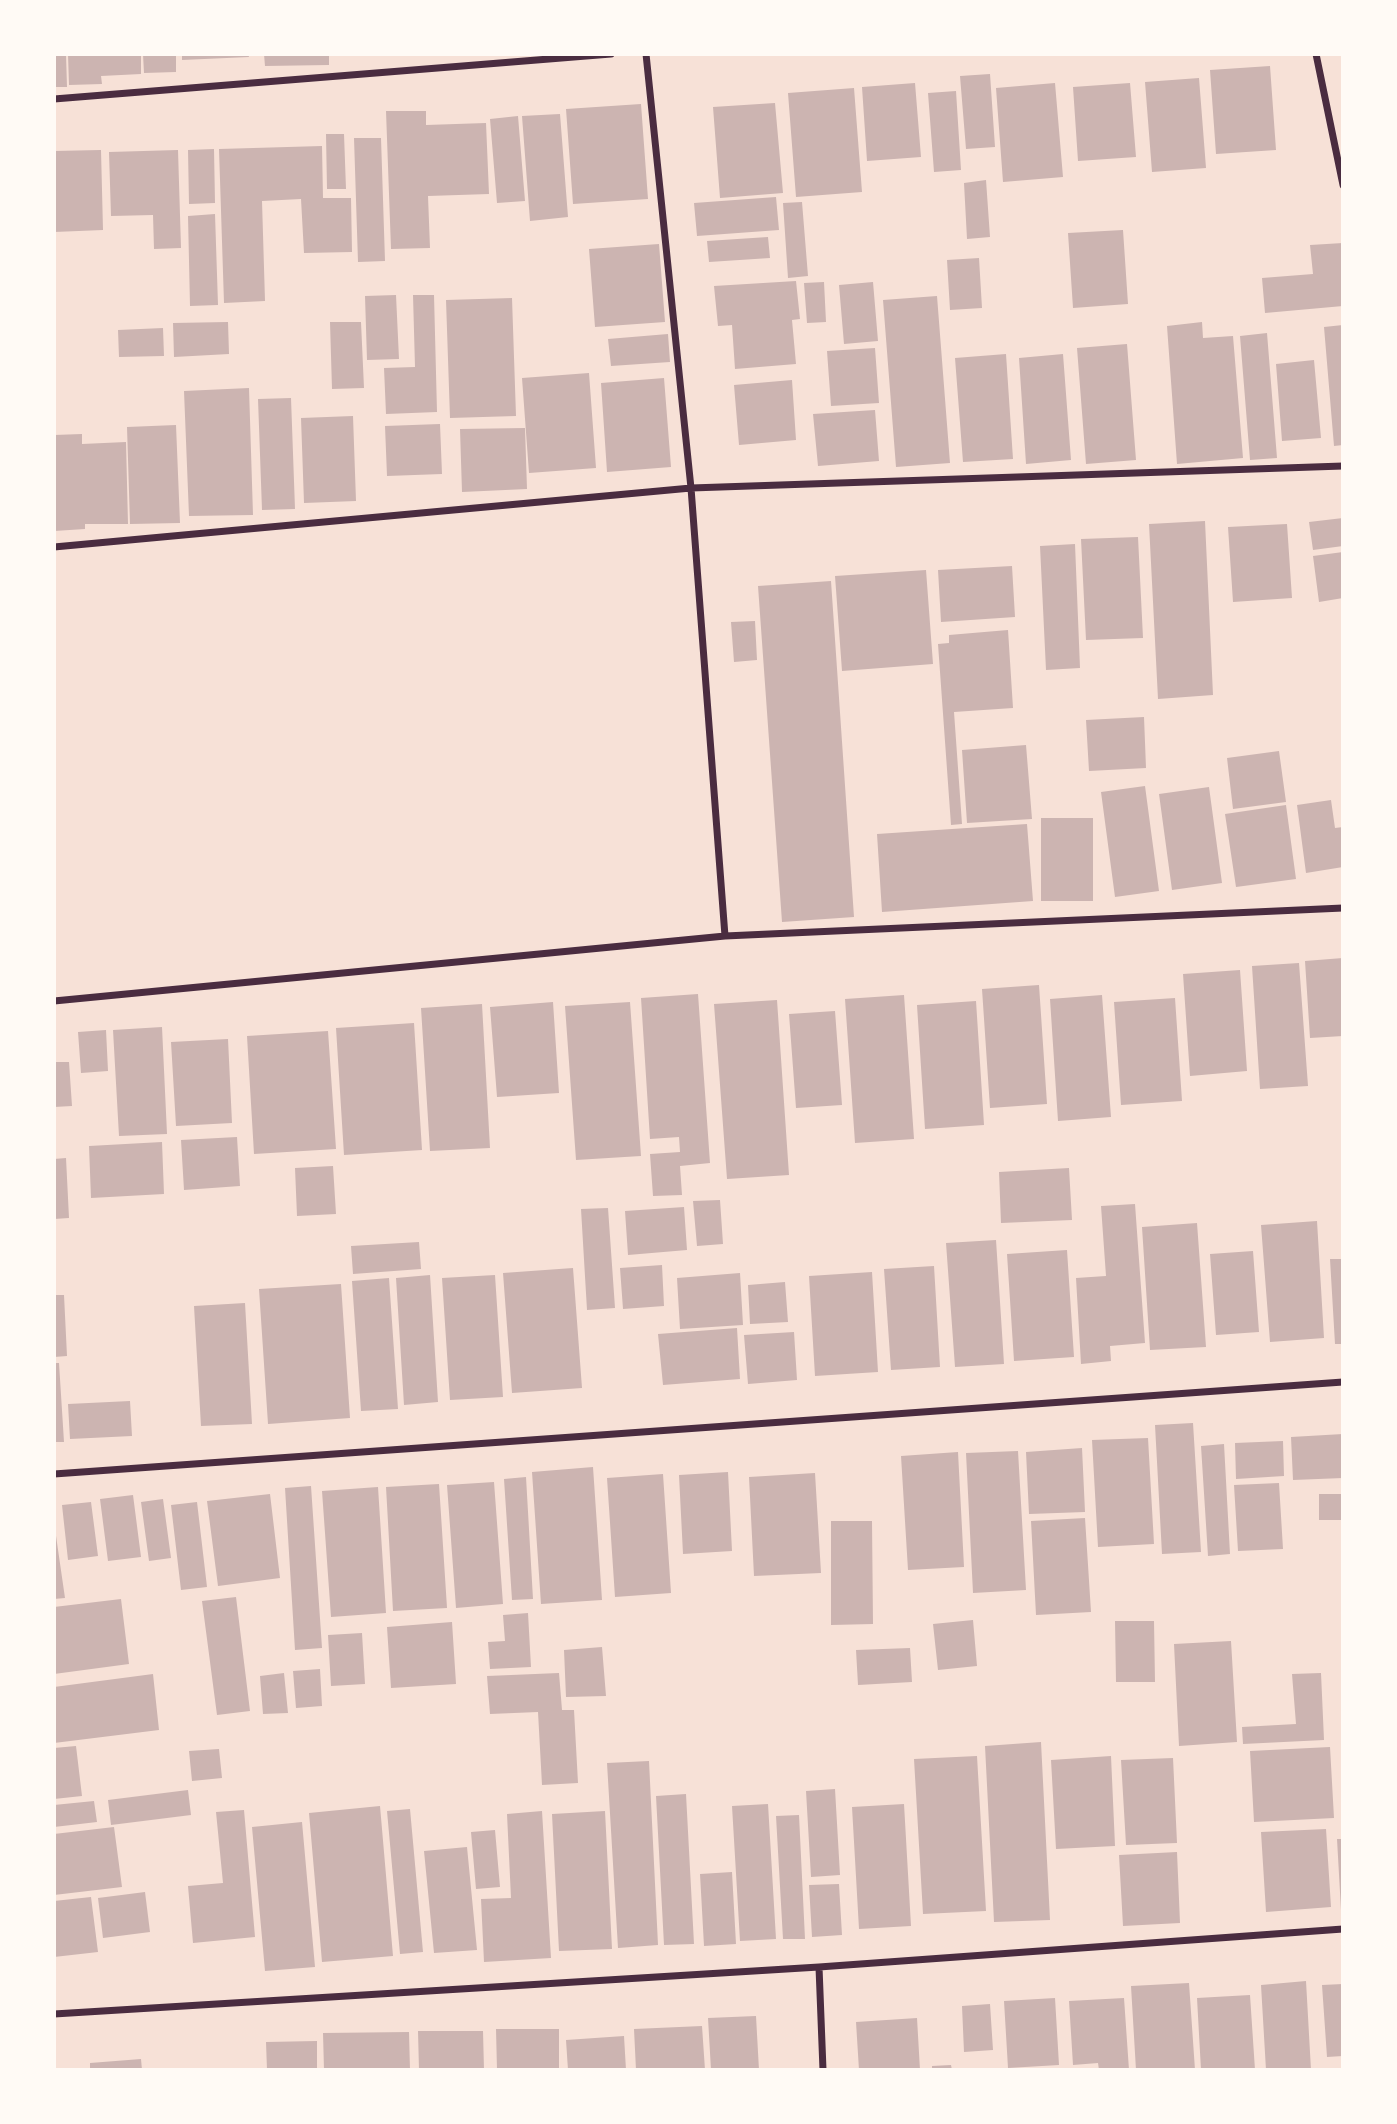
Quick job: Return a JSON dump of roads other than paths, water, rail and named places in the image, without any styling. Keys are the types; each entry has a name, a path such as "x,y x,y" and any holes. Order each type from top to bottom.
{"street":[{"path":"54,99 611,54"},
{"path":"646,54 691,488 725,936"},
{"path":"1316,54 1343,185"},
{"path":"54,547 691,488 1343,466"},
{"path":"54,1001 725,936 1343,908"},
{"path":"54,1474 1343,1382"},
{"path":"54,2014 819,1967 1343,1929"},
{"path":"819,1967 824,2070"}]}
